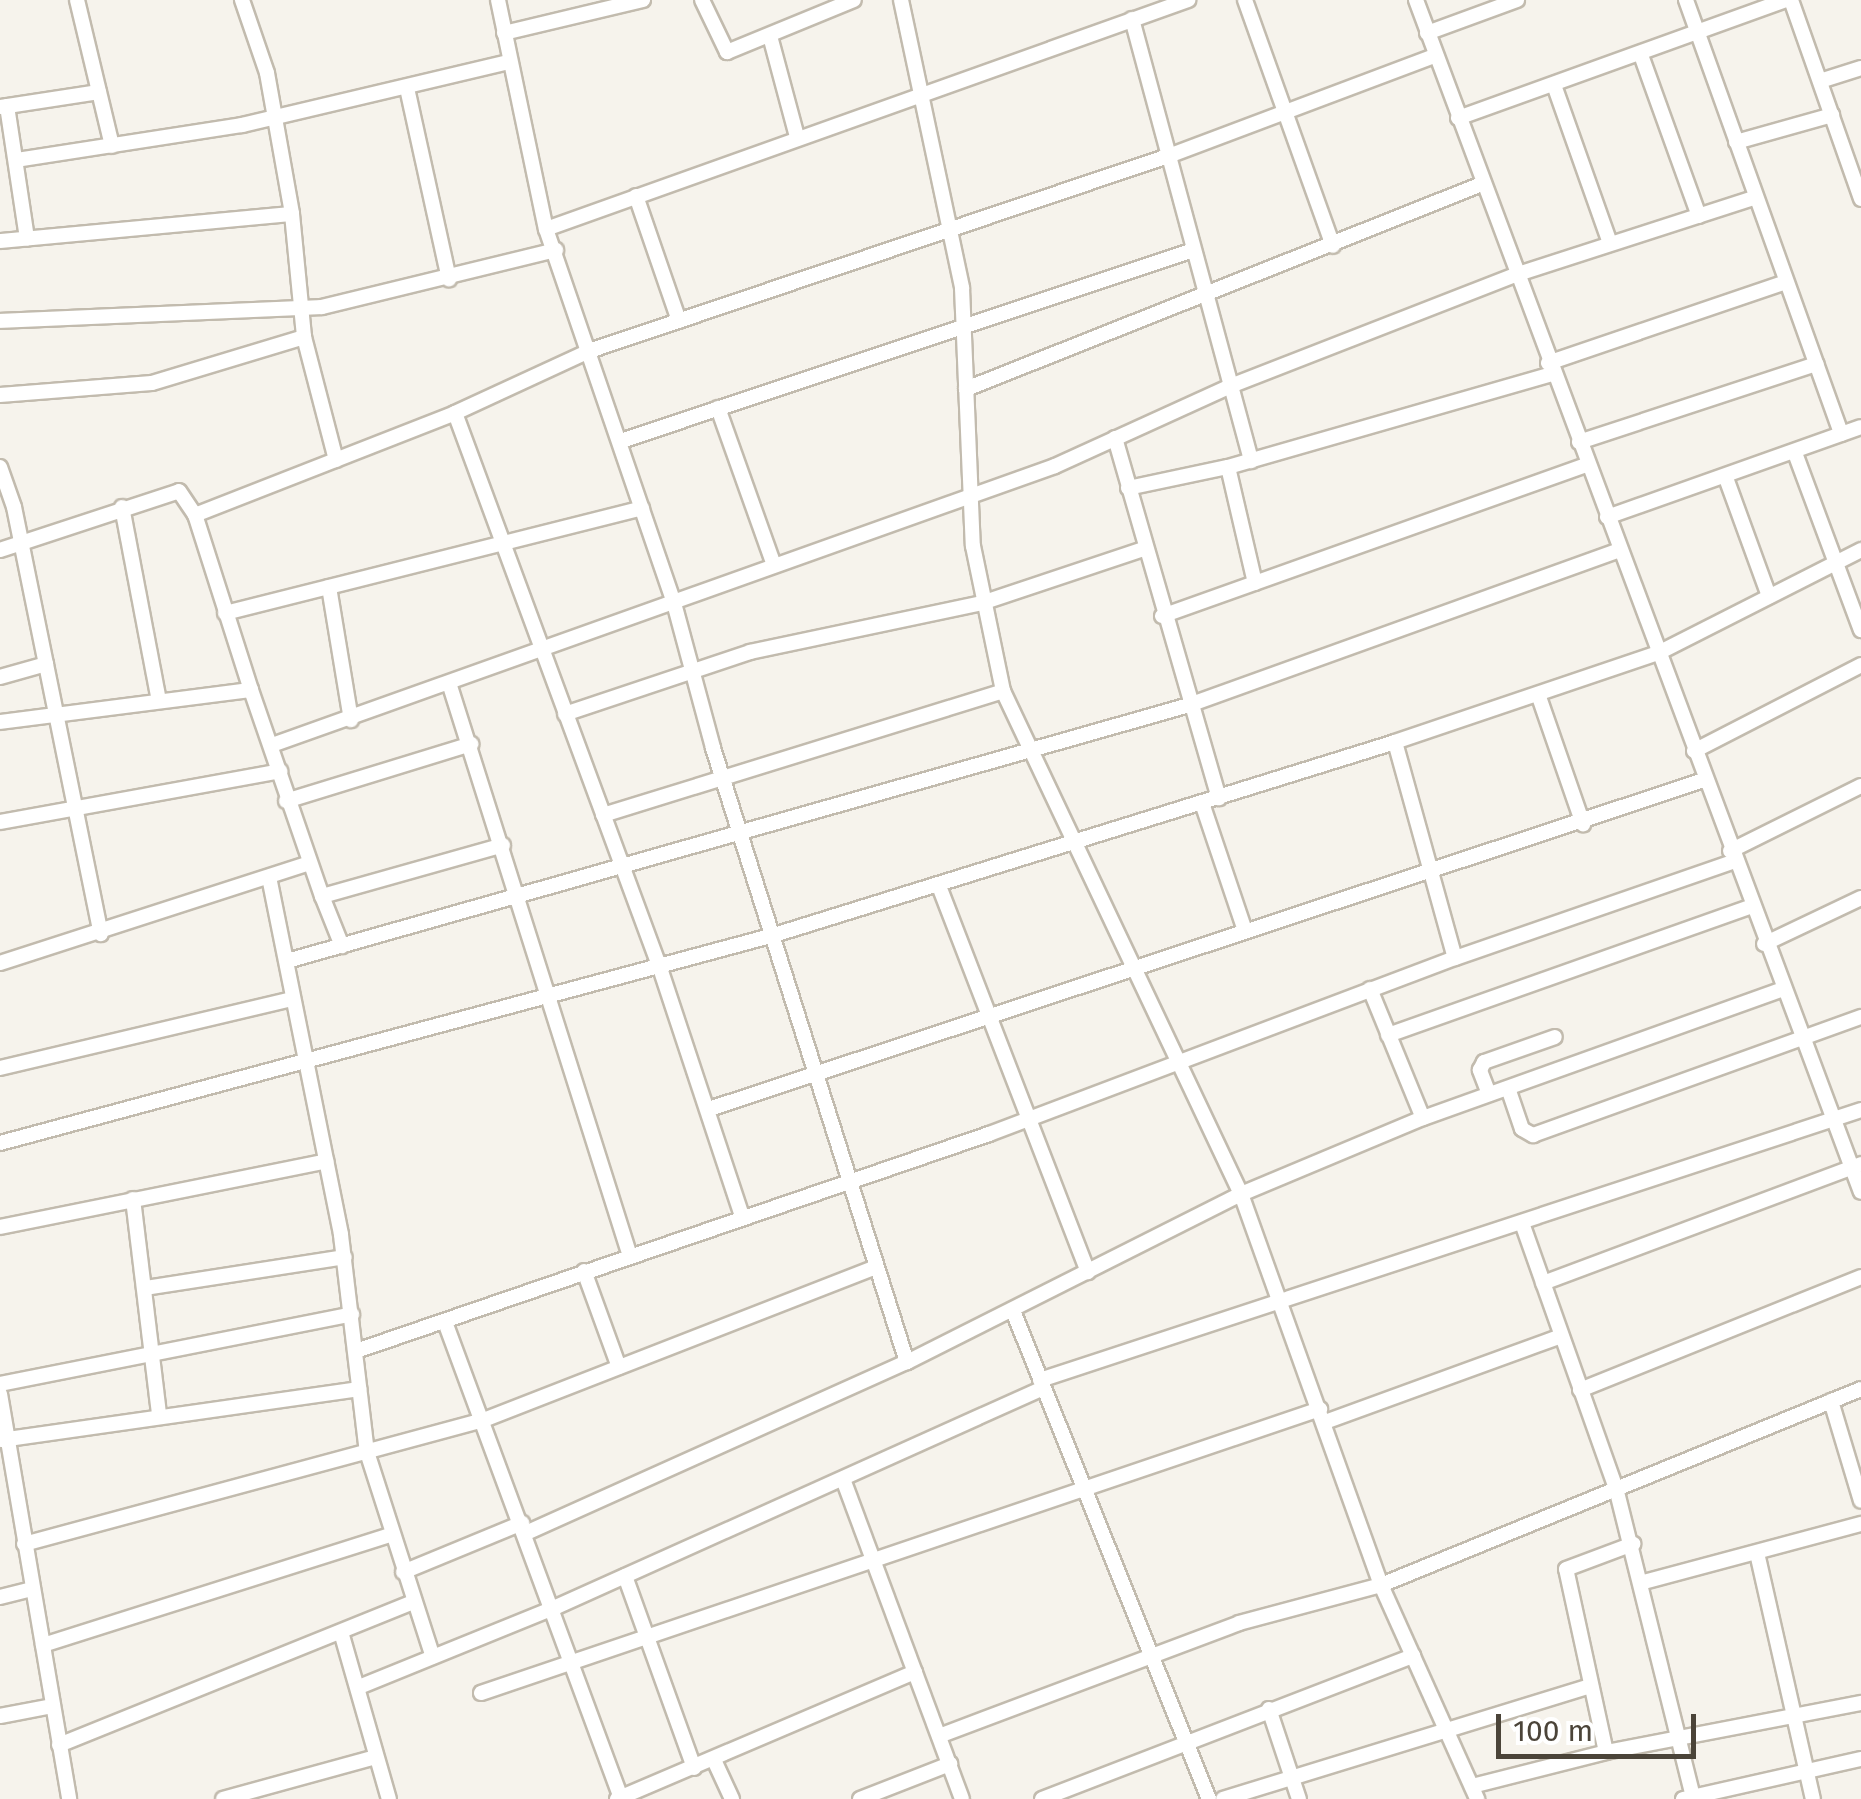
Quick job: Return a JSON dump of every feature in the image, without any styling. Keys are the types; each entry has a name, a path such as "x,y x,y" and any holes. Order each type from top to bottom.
{"street":[{"path":"77,0 112,146"},
{"path":"242,0 275,118 292,214 304,337 336,460"},
{"path":"498,0 546,229 674,603 722,778 907,1362"},
{"path":"504,33 643,0"},
{"path":"702,0 727,52 854,0"},
{"path":"902,0 953,228 965,328 970,494 982,603 1003,690 1028,752 1241,1194 1382,1585 1474,1792 1606,1752 1861,1703"},
{"path":"546,229 1188,0"},
{"path":"1245,0 1333,246"},
{"path":"1416,0 1780,990 1856,1166 1861,1192"},
{"path":"1427,32 1516,0"},
{"path":"1686,0 1841,434"},
{"path":"1458,118 1788,0 1832,115 1856,165 1861,199"},
{"path":"1132,19 1171,155 1228,387 1251,460"},
{"path":"770,36 797,137"},
{"path":"1641,55 1699,216"},
{"path":"195,515 455,414 589,351 1171,155 1434,56"},
{"path":"16,160 275,118 509,62"},
{"path":"1820,81 1861,68"},
{"path":"1554,86 1610,243"},
{"path":"407,88 449,278"},
{"path":"28,238 4,106 99,92"},
{"path":"1736,142 1832,115"},
{"path":"966,389 1207,297 1482,184"},
{"path":"636,196 679,320"},
{"path":"272,745 450,686 970,494 1115,438 1228,387 1515,275 1756,197"},
{"path":"0,241 292,214"},
{"path":"0,321 304,309 556,250"},
{"path":"621,441 1193,250"},
{"path":"1128,488 1228,467 1550,368 1786,282"},
{"path":"0,395 152,383 304,337"},
{"path":"1579,442 1816,364"},
{"path":"718,408 774,565"},
{"path":"455,414 660,968 742,1216"},
{"path":"1606,517 1726,478 1861,427"},
{"path":"1115,438 1162,616 1219,798"},
{"path":"1794,453 1861,630"},
{"path":"1162,616 1588,464"},
{"path":"0,467 78,809 102,934"},
{"path":"1228,467 1254,583"},
{"path":"1726,478 1769,596"},
{"path":"0,550 180,491 195,515 272,745 286,801 342,946"},
{"path":"122,507 159,701"},
{"path":"225,613 642,508"},
{"path":"566,714 692,670 982,603 1143,549"},
{"path":"287,961 741,836 1189,705 1619,550"},
{"path":"0,1142 303,1066 660,968 1219,798 1658,654 1861,550"},
{"path":"329,587 352,720"},
{"path":"0,678 46,664"},
{"path":"1694,751 1861,664"},
{"path":"450,686 630,1253"},
{"path":"0,722 251,690"},
{"path":"603,815 1003,690"},
{"path":"1538,694 1583,824"},
{"path":"1395,742 1454,958"},
{"path":"286,801 471,744"},
{"path":"0,822 280,771"},
{"path":"709,1109 1245,930 1583,824 1704,780"},
{"path":"356,1351 1029,1118 1731,856 1861,786"},
{"path":"1202,803 1245,930"},
{"path":"322,896 503,845"},
{"path":"0,963 102,934 309,863"},
{"path":"269,877 303,1066 345,1257 367,1452 390,1535 433,1657"},
{"path":"939,886 1088,1272"},
{"path":"1764,944 1861,898"},
{"path":"1388,1035 1750,907"},
{"path":"1370,989 1422,1118"},
{"path":"403,1572 524,1528 907,1362 1241,1194 1422,1118 1780,990"},
{"path":"0,1068 292,998"},
{"path":"1508,1088 1522,1129 1532,1134 1861,1017"},
{"path":"1489,1094 1480,1070 1484,1062 1556,1037"},
{"path":"359,1687 556,1607 843,1479 1042,1384 1861,1110"},
{"path":"0,1227 326,1161"},
{"path":"1542,1283 1856,1166"},
{"path":"133,1199 160,1414"},
{"path":"1522,1224 1559,1338 1617,1492 1644,1582 1680,1740 1688,1798 1861,1759"},
{"path":"145,1288 345,1257"},
{"path":"24,1544 481,1421 876,1266"},
{"path":"584,1271 619,1368"},
{"path":"1580,1390 1861,1277"},
{"path":"1013,1311 1184,1746 1209,1799"},
{"path":"0,1384 352,1314"},
{"path":"445,1322 556,1607 619,1798 916,1672"},
{"path":"481,1693 1082,1486 1322,1416 1559,1338"},
{"path":"3,1440 160,1414 358,1389"},
{"path":"940,1736 1239,1622 1382,1585 1861,1390"},
{"path":"0,1394 3,1440 69,1799"},
{"path":"1831,1401 1861,1501"},
{"path":"843,1479 962,1799"},
{"path":"0,1518 18,1514"},
{"path":"1644,1582 1861,1524"},
{"path":"43,1645 390,1535"},
{"path":"1606,1752 1566,1570 1633,1544"},
{"path":"1757,1553 1813,1799"},
{"path":"625,1576 694,1768"},
{"path":"0,1596 33,1590"},
{"path":"59,1744 413,1602"},
{"path":"341,1632 389,1799"},
{"path":"1042,1799 1413,1656"},
{"path":"1223,1799 1446,1726 1591,1686"},
{"path":"0,1716 53,1706"},
{"path":"1269,1709 1300,1799"},
{"path":"223,1799 375,1757"},
{"path":"714,1760 732,1799"},
{"path":"860,1799 950,1764"}]}
